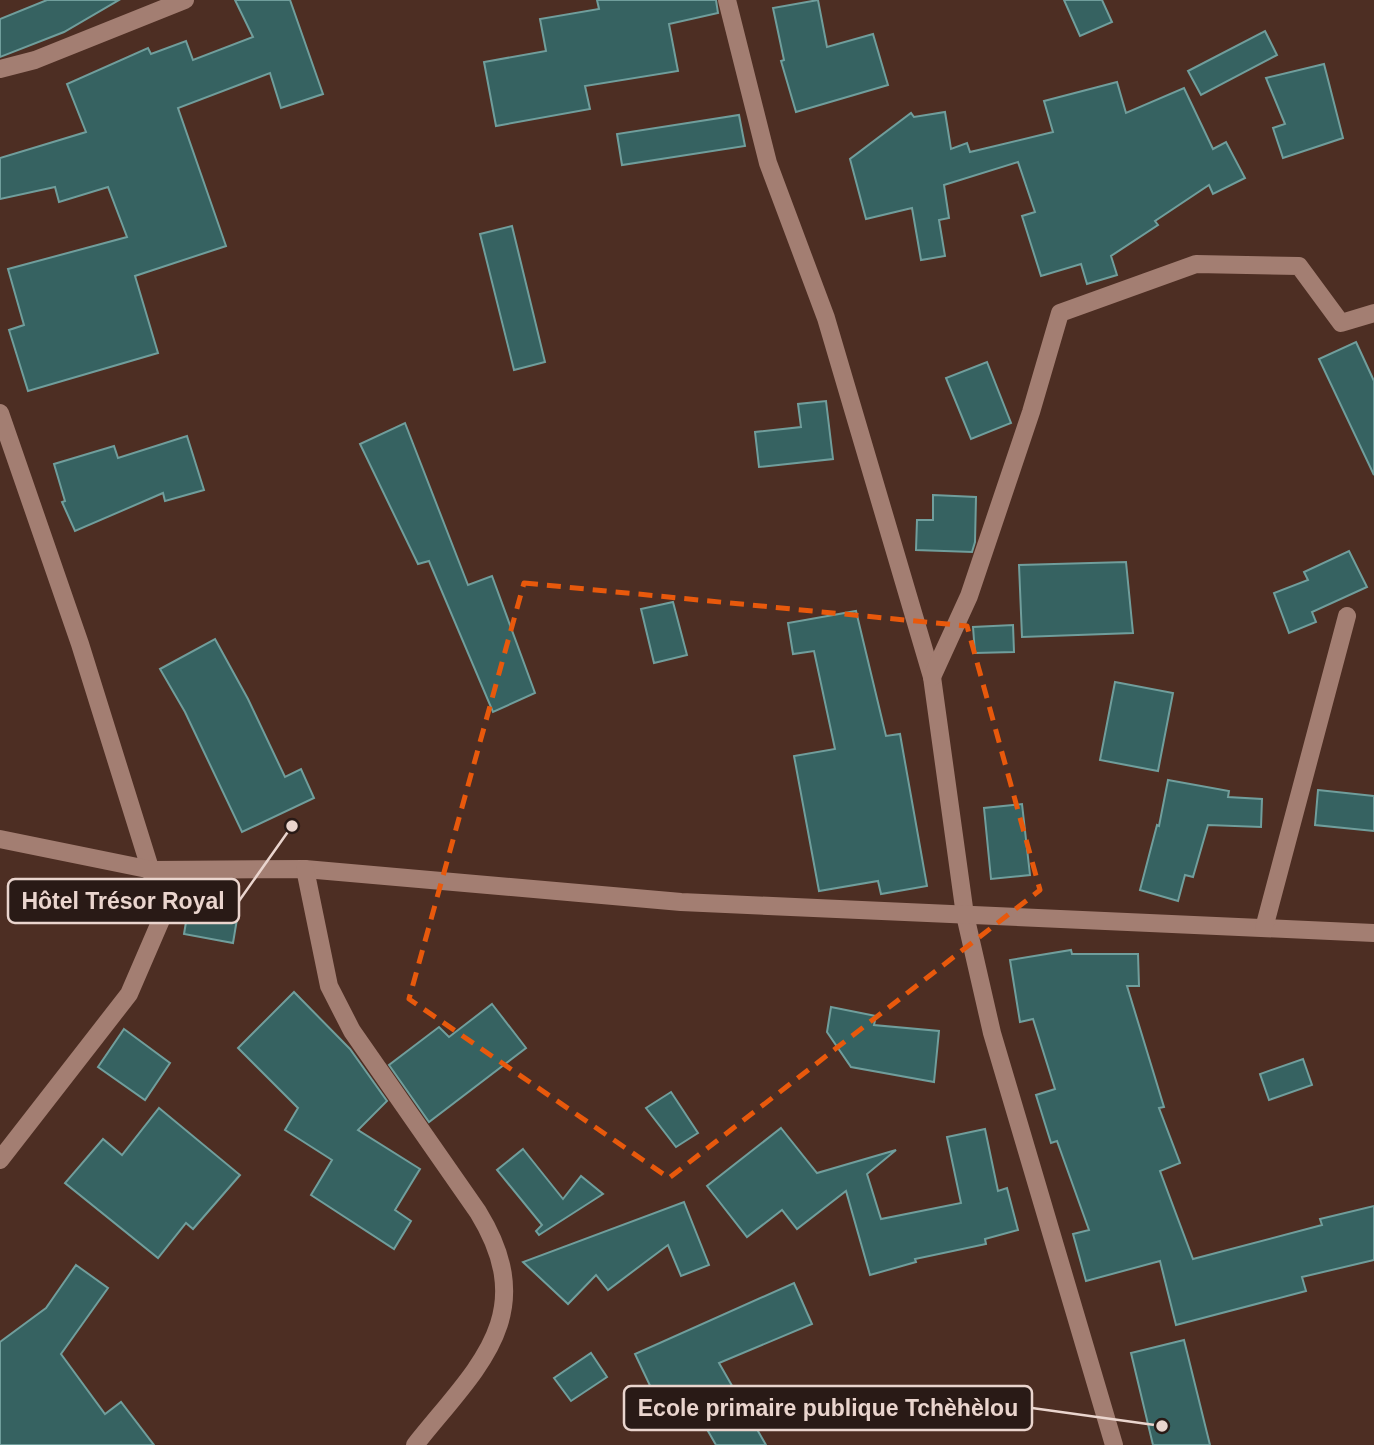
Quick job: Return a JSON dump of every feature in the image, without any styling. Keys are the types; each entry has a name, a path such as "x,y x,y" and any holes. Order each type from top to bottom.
{"street":[{"path":"0,69 35,60 185,0"},
{"path":"727,0 768,163 825,318 868,453 932,677 965,915 992,1033 1114,1445"},
{"path":"932,677 969,596 1031,412 1060,313 1196,264 1299,266 1341,323 1374,313"},
{"path":"0,413 80,644 164,913 128,994 0,1160"},
{"path":"1264,928 1347,616"},
{"path":"0,839 152,870 305,869 681,902 1374,933"},
{"path":"305,869 330,986 346,1020 391,1092 495,1240 502,1272 499,1325 487,1355 466,1387 415,1445"}],"highlighted area":[{"path":"524,583 967,626 1040,890 669,1178 409,999"}],"building":[{"path":"47,0 119,0 64,32 0,57 0,19"},
{"path":"235,0 290,0 323,94 281,108 270,73 178,108 226,246 135,276 158,353 28,391 9,330 24,325 8,269 127,237 108,187 59,202 55,187 0,199 0,158 86,132 67,84 148,48 151,54 186,41 193,60 253,37"},
{"path":"597,0 716,0 718,13 669,24 678,71 585,86 590,109 496,126 484,62 546,51 540,19 599,9"},
{"path":"818,0 827,47 873,34 888,85 796,112 781,61 784,60 773,8"},
{"path":"1064,0 1102,0 1112,22 1080,36"},
{"path":"1265,31 1277,55 1201,95 1188,71"},
{"path":"1324,64 1343,138 1283,158 1273,128 1285,124 1266,78"},
{"path":"1117,82 1126,113 1184,88 1213,149 1226,142 1245,178 1213,194 1209,185 1155,221 1158,225 1111,256 1117,275 1087,284 1081,264 1041,276 1022,216 1035,212 1018,162 944,185 949,218 939,220 945,256 921,260 912,208 866,219 850,159 911,113 914,117 945,112 951,149 967,143 970,152 1053,132 1044,101"},
{"path":"739,115 745,146 622,165 617,134"},
{"path":"512,226 545,362 514,370 480,234"},
{"path":"1356,342 1374,381 1374,475 1319,359"},
{"path":"987,362 1011,423 971,439 946,378"},
{"path":"826,401 833,459 759,467 755,432 801,427 798,404"},
{"path":"405,423 468,585 492,576 535,693 493,712 429,561 418,564 360,444"},
{"path":"187,436 204,490 165,501 163,493 75,531 62,502 65,501 54,464 114,446 118,458"},
{"path":"933,495 976,497 975,542 972,552 916,550 917,520 933,520"},
{"path":"1349,551 1367,587 1312,612 1316,622 1289,633 1274,593 1308,580 1304,572"},
{"path":"1126,562 1133,633 1022,637 1019,565"},
{"path":"673,602 687,655 654,663 641,609"},
{"path":"856,611 886,736 900,734 927,886 881,894 878,881 819,891 794,756 835,749 814,651 793,654 788,623"},
{"path":"1013,625 1014,652 975,653 973,627"},
{"path":"215,639 248,699 285,777 301,769 314,798 242,832 185,712 160,669"},
{"path":"1115,682 1173,693 1158,771 1100,760"},
{"path":"1168,780 1229,791 1228,797 1262,799 1261,827 1208,825 1193,877 1185,875 1178,901 1140,890 1157,825 1159,826"},
{"path":"1318,790 1374,796 1374,831 1315,825"},
{"path":"1022,804 1030,875 991,879 984,808"},
{"path":"190,898 239,907 233,943 184,934"},
{"path":"1071,950 1072,954 1138,954 1139,986 1127,986 1164,1107 1159,1108 1180,1163 1160,1171 1193,1259 1322,1225 1320,1219 1374,1206 1374,1260 1302,1277 1306,1291 1176,1325 1160,1261 1086,1281 1073,1234 1089,1230 1057,1141 1051,1143 1036,1095 1055,1089 1033,1019 1020,1022 1010,960"},
{"path":"294,992 350,1049 387,1101 358,1130 420,1169 395,1210 411,1221 394,1249 311,1195 332,1160 285,1130 298,1108 238,1048"},
{"path":"492,1004 526,1048 429,1122 389,1065 439,1027 449,1037"},
{"path":"831,1007 876,1016 874,1025 939,1031 934,1082 851,1067 827,1032"},
{"path":"124,1029 170,1063 145,1100 98,1067"},
{"path":"1303,1059 1312,1085 1269,1100 1260,1074"},
{"path":"671,1092 698,1133 676,1147 646,1108"},
{"path":"159,1108 240,1175 193,1229 186,1223 158,1258 65,1183 103,1139 122,1155"},
{"path":"781,1128 817,1173 896,1150 867,1174 881,1219 961,1203 947,1137 985,1129 998,1191 1007,1188 1018,1230 985,1239 986,1244 915,1259 916,1262 870,1275 846,1191 797,1229 782,1210 747,1237 707,1186"},
{"path":"523,1149 563,1199 581,1176 603,1194 539,1235 536,1231 542,1225 497,1170"},
{"path":"684,1202 709,1265 681,1276 668,1245 608,1290 596,1275 568,1304 523,1262"},
{"path":"76,1265 108,1288 61,1354 105,1414 121,1402 154,1445 0,1445 0,1342 46,1308"},
{"path":"794,1283 812,1324 719,1363 766,1445 716,1445 689,1398 662,1411 635,1354"},
{"path":"1184,1340 1210,1445 1153,1445 1131,1353"},
{"path":"591,1353 607,1377 571,1401 554,1378"}],"place":[{"name":"Hôtel Trésor Royal","path":"292,826"},
{"name":"Ecole primaire publique Tchèhèlou","path":"1162,1426"}]}
